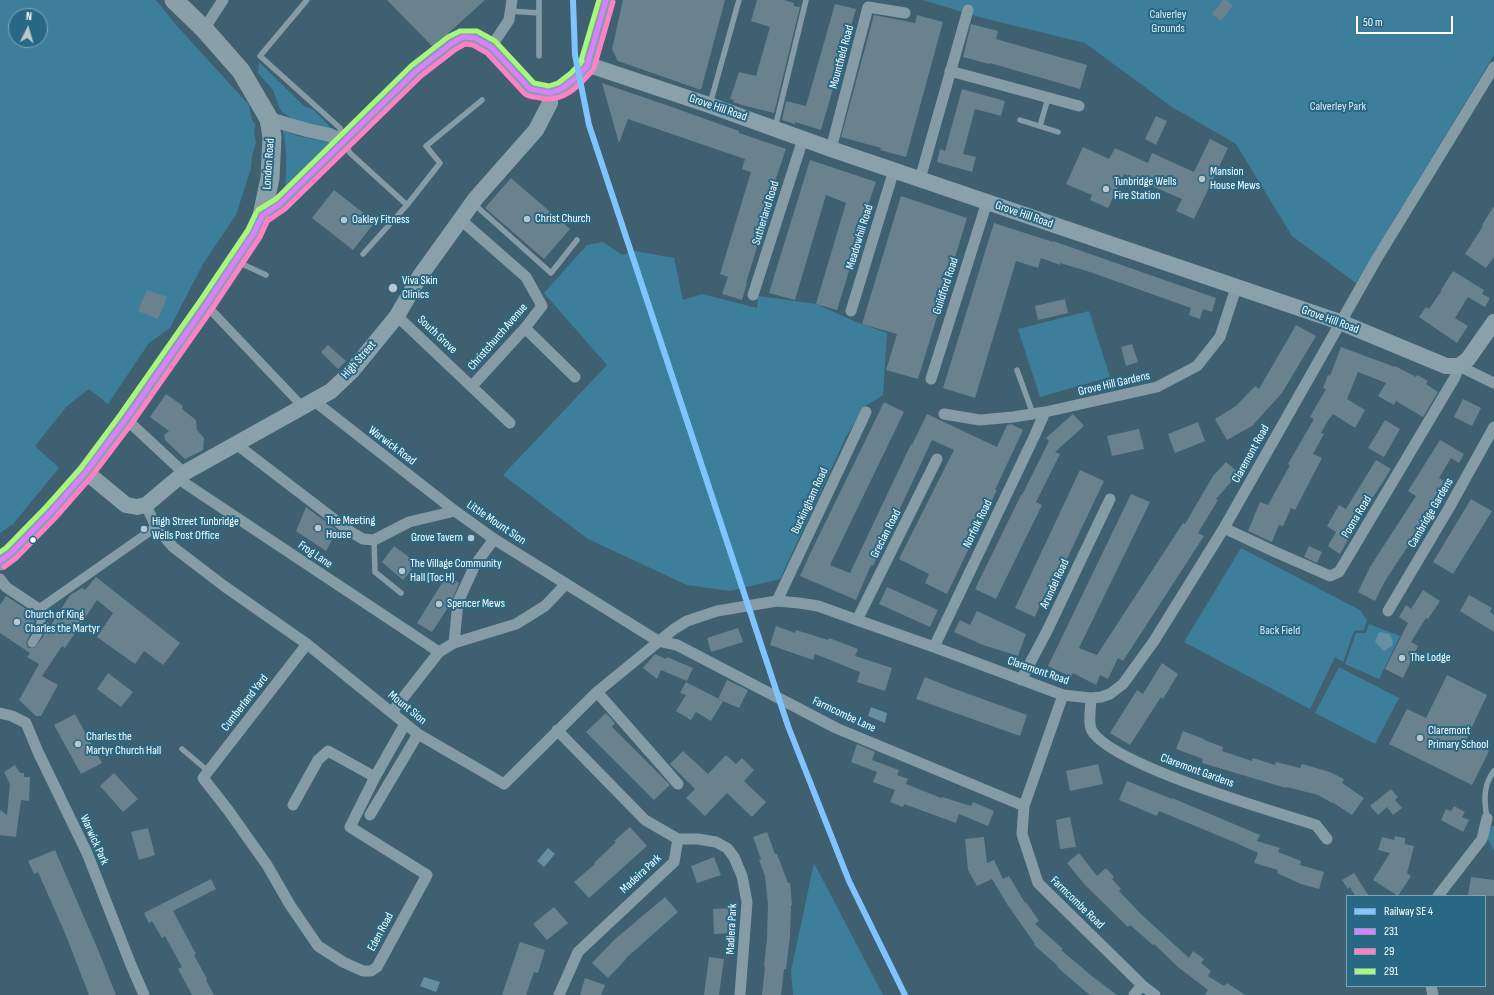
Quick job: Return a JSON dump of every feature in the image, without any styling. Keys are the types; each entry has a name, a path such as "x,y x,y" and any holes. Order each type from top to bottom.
{"highway":[{"name":"London Road","path":"0,560 11,553 51,512 86,472 126,419 139,398 206,305 254,233 262,216 270,178 272,138 269,119 241,71 204,30 174,0"}],"main road":[{"path":"550,93 561,89 576,78 587,66"},
{"name":"Grove Hill Road","path":"587,66 595,67 709,105 1236,288 1340,322 1446,366 1459,366"},
{"name":"High Street","path":"146,505 180,475 331,391 352,371 397,316 420,276 472,203 536,130 550,103 550,93"},
{"path":"1459,366 1468,359 1494,322"},
{"path":"86,472 126,505 137,507 146,505"}],"street":[{"path":"204,30 223,0"},
{"path":"587,66 606,0"},
{"path":"491,48 509,20 511,5"},
{"name":"Mountfield Road","path":"831,148 868,7 905,13"},
{"path":"920,179 968,10"},
{"path":"262,216 280,204 416,71 452,42 463,37 475,38 491,48 530,89 550,93"},
{"path":"1340,322 1376,260 1494,67"},
{"path":"950,71 1078,106"},
{"path":"269,119 330,135 344,142"},
{"name":"Sutherland Road","path":"754,295 803,138"},
{"name":"Meadowhill Road","path":"851,311 894,170"},
{"name":"Guildford Road","path":"930,379 987,202"},
{"name":"Christchurch Avenue","path":"461,220 526,277 542,306 525,328 472,386"},
{"name":"Grove Hill Gardens","path":"944,414 980,420 1033,414 1157,387 1197,366 1220,337 1236,288"},
{"path":"206,305 308,403"},
{"name":"South Grove","path":"397,316 510,423"},
{"name":"Claremont Road","path":"658,641 687,621 717,611 777,601 818,606 934,647 1062,695 1092,698 1110,694 1123,684 1154,641 1224,528 1340,322"},
{"path":"525,328 575,377"},
{"path":"1459,366 1494,383"},
{"name":"Poona Road","path":"1224,528 1330,576 1339,572 1455,377 1459,366"},
{"name":"Warwick Road","path":"308,403 455,511"},
{"name":"Buckingham Road","path":"777,601 866,412"},
{"name":"Norfolk Road","path":"934,647 1045,412"},
{"name":"Frog Lane","path":"126,419 180,475 439,652"},
{"name":"Cambridge Gardens","path":"1388,611 1449,508 1494,427"},
{"path":"236,444 351,532 363,539 374,540"},
{"name":"Grecian Road","path":"857,620 937,460"},
{"name":"Arundel Road","path":"1021,680 1047,631 1110,499"},
{"name":"Mount Sion","path":"146,505 156,527 173,547 224,586 307,644 418,734 504,784 597,692 658,641"},
{"name":"Little Mount Sion","path":"374,540 408,522 455,511 494,540 658,641"},
{"path":"39,608 156,527"},
{"path":"454,643 458,602 475,565 494,540"},
{"path":"0,579 6,586 39,608 41,616 40,632 32,643"},
{"path":"392,712 439,652 454,643 516,624 544,606 566,584"},
{"name":"Farmcombe Lane","path":"658,641 677,645 836,728 1024,806"},
{"name":"Cumberland Yard","path":"205,775 307,644"},
{"path":"597,692 678,784"},
{"name":"Farmcombe Road","path":"1062,695 1024,806 1022,834 1038,884 1142,985 1155,995"},
{"name":"Claremont Gardens","path":"1092,698 1090,723 1092,729 1095,734 1112,748 1170,777 1316,825 1327,839"},
{"name":"Warwick Park","path":"0,713 12,716 26,723 38,752 87,853 144,995"},
{"name":"Eden Road","path":"205,775 267,865 290,905 318,946 343,962 363,971 371,971 377,967 427,875 350,827 375,777 405,724"},
{"path":"558,730 645,820 678,840"},
{"path":"370,815 418,734"},
{"path":"293,805 318,760 328,751 375,777"},
{"path":"1439,895 1482,839 1487,818"},
{"name":"Madiera Park","path":"678,840 698,839 716,842 727,848 734,857 742,876 747,902 740,995"},
{"name":"Madeira Park","path":"558,995 578,952 674,862 678,840"},
{"path":"1134,995 1142,985"}],"lane":[{"path":"307,0 260,56 340,128 344,142 350,153 406,205"},
{"path":"539,0 539,56"},
{"path":"709,105 739,0"},
{"path":"775,128 806,0"},
{"path":"511,5 539,13"},
{"path":"1040,126 1048,98"},
{"path":"363,254 440,163 426,146 482,100"},
{"path":"1020,120 1058,132"},
{"path":"472,203 551,273 577,240"},
{"path":"236,261 266,275"},
{"path":"1017,370 1033,414"},
{"path":"374,540 376,572 401,593"},
{"path":"182,749 205,775"},
{"path":"1487,818 1484,800 1489,778 1494,771"}],"green space":[{"path":"0,0 156,0 176,25 249,105 252,120 255,124 254,133 256,142 251,168 236,215 203,264 170,328 149,343 108,404 89,389 67,406 35,446 59,468 13,524 0,533"},
{"name":"Calverley Park","path":"923,0 1494,0 1494,55 1356,283 1292,236 1236,144 1172,107 1085,43 979,17"},
{"path":"259,62 304,106 314,110 332,129 296,121 282,112 273,90 258,73"},
{"path":"283,130 298,136 330,142 332,146 288,187 285,188 286,159"},
{"path":"603,242 622,255 635,251 674,258 683,300 702,294 757,308 758,296 816,304 856,322 887,333 883,395 864,407 846,437 780,579 730,591 687,585 588,539 503,475 607,365 544,293 587,245"},
{"path":"1089,311 1110,377 1040,397 1018,329"},
{"name":"Back Field","path":"1241,548 1360,610 1367,620 1364,630 1354,631 1343,662 1335,657 1310,709 1184,642"},
{"path":"1369,624 1400,636 1379,679 1345,664 1356,633 1366,633"},
{"path":"1339,667 1399,698 1375,744 1315,713"},
{"path":"1491,826 1494,826 1494,851 1486,836"},
{"path":"814,863 883,995 793,995 791,971"}],"shaded area":[{"path":"1379,632 1390,634 1393,642 1392,646 1384,651 1375,642"},
{"path":"871,707 887,713 885,723 868,716"},
{"path":"548,848 555,854 544,867 537,861"},
{"path":"424,977 440,982 436,992 420,986"}],"building":[{"path":"387,0 485,0 433,47"},
{"path":"623,0 725,0 701,90 618,61 612,49"},
{"path":"757,0 784,0 794,3 794,6 800,7 774,113 742,105 733,102 734,100 730,99 739,72 756,76 770,27 751,21"},
{"path":"1223,0 1226,0 1233,6 1221,21 1212,14"},
{"path":"835,4 856,9 821,130 795,122 795,124 782,120 786,101 806,106"},
{"path":"874,15 915,23 917,15 943,22 906,157 880,150 881,148 841,137"},
{"path":"971,24 998,31 996,39 1087,65 1080,89 990,63 963,57"},
{"path":"602,83 786,149 772,190 774,191 742,300 722,294 728,277 720,274 751,172 742,169 745,159 628,119 619,143"},
{"path":"962,89 1005,101 1001,116 975,109 963,154 976,157 972,172 937,162 940,149 945,151"},
{"path":"1156,116 1167,121 1156,145 1145,139"},
{"path":"1210,139 1228,148 1194,219 1176,211 1182,199 1124,174 1108,208 1090,200 1092,195 1066,184 1083,147 1109,159 1115,148 1148,163 1152,153 1194,172"},
{"path":"810,160 876,182 862,222 863,226 837,310 816,304 846,203 826,195 795,300 769,293"},
{"name":"Christ Church","path":"511,178 570,229 544,259 485,208"},
{"name":"Oakley Fitness","path":"334,190 375,222 353,250 312,218"},
{"path":"901,196 967,218 918,379 886,370 897,334 862,324"},
{"path":"1494,206 1494,257 1486,268 1465,254"},
{"path":"994,223 1053,241 1216,298 1212,312 1203,309 1200,319 1189,315 1191,308 1090,272 1060,263 1060,265 1041,258 1038,268 1016,261 975,398 943,388"},
{"path":"1453,271 1484,290 1482,294 1490,298 1485,307 1468,297 1455,318 1468,326 1457,343 1419,317 1426,307 1429,309"},
{"path":"147,290 167,297 158,319 138,311"},
{"path":"1065,299 1068,313 1038,320 1035,306"},
{"path":"1296,325 1316,336 1282,393 1252,426 1227,440 1215,419 1236,406 1255,386 1259,389"},
{"path":"1132,344 1138,362 1126,366 1121,347"},
{"path":"328,345 346,361 338,369 321,352"},
{"path":"1341,347 1395,366 1416,377 1417,375 1428,381 1426,384 1438,392 1423,417 1396,401 1394,405 1378,396 1386,383 1358,372 1347,399 1365,410 1355,428 1333,414 1327,422 1321,433 1324,434 1313,454 1322,458 1295,510 1291,508 1283,526 1279,525 1272,542 1248,531 1260,502 1268,505 1290,465 1288,464 1314,419 1310,417 1326,389 1323,388 1328,375 1330,376"},
{"path":"166,394 183,406 182,409 196,420 197,430 204,438 203,450 185,459 165,440 164,435 169,431 150,417"},
{"path":"1463,399 1481,408 1472,426 1454,417"},
{"path":"884,402 904,412 830,565 850,573 911,444 912,445 927,414 997,447 1007,425 1011,424 1023,430 995,490 997,490 947,594 925,583 929,574 899,559 954,450 932,440 873,566 871,565 856,600 800,576"},
{"path":"1073,414 1084,426 1055,452 1060,454 1036,502 1042,505 996,599 975,589 1049,441 1046,438"},
{"path":"1385,420 1400,429 1384,457 1368,448"},
{"path":"1198,422 1205,441 1175,453 1168,434"},
{"path":"1139,429 1144,449 1112,456 1107,436"},
{"path":"1440,440 1464,454 1459,463 1451,458 1439,478 1447,483 1408,542 1410,543 1385,581 1375,601 1358,592 1370,567 1416,496 1408,491"},
{"path":"1376,460 1391,469 1361,516 1340,554 1328,546 1336,532 1327,526 1339,505 1346,509"},
{"path":"1226,462 1239,473 1216,499 1218,500 1198,533 1204,536 1123,661 1118,658 1108,679 1100,675 1096,685 1073,673 1071,677 1048,666 1131,494 1150,502 1079,648 1097,655 1183,523 1185,524 1213,476"},
{"path":"1080,470 1104,481 1044,607 1040,605 1035,617 1015,608"},
{"path":"1471,499 1492,511 1453,574 1433,562"},
{"name":"The Meeting House","path":"306,507 337,530 326,551 296,531"},
{"name":"The Village Community Hall (Toc H)","path":"394,546 417,563 403,580 382,562"},
{"path":"1309,546 1322,552 1317,563 1304,557"},
{"name":"Spencer Mews","path":"447,575 459,583 451,603 432,632 417,623"},
{"path":"96,577 180,643 163,665 144,651 135,664 97,637 113,613 97,600 65,648 62,646 42,676 58,685 41,716 36,716 19,700 39,664 27,657 30,653 0,633 0,605 6,596 34,614 34,625 26,643 28,648 34,648 43,637 47,622 51,625 70,595 82,588 85,590"},
{"path":"887,587 938,610 930,627 879,604"},
{"path":"1423,590 1440,601 1428,619 1426,618 1411,642 1418,646 1403,678 1385,669 1408,623 1399,617 1406,605 1411,609"},
{"path":"1469,595 1492,608 1490,612 1494,615 1494,632 1460,611"},
{"path":"977,611 1026,634 1018,656 983,645 954,632 960,620 970,625"},
{"path":"776,626 795,633 796,630 828,640 829,638 858,649 855,656 892,668 885,691 857,682 860,672 815,654 813,660 770,645"},
{"path":"738,628 743,642 711,652 707,638"},
{"path":"655,654 666,659 667,657 693,668 687,681 661,670 657,679 643,668"},
{"path":"1162,663 1178,674 1163,699 1161,697 1130,745 1110,733 1137,690 1143,694"},
{"path":"108,673 133,692 121,707 97,689"},
{"path":"1447,675 1487,695 1466,740 1489,751 1472,785 1389,744 1407,709 1426,718"},
{"path":"925,677 1027,715 1020,736 916,699"},
{"path":"727,680 748,690 739,708 718,699"},
{"path":"686,682 723,701 711,721 696,712 691,720 676,711 686,695 680,693"},
{"path":"606,713 615,723 612,727 670,785 654,800 586,732"},
{"name":"Charles the Martyr Church Hall","path":"75,714 102,763 81,774 54,725"},
{"path":"1183,731 1223,747 1222,751 1252,761 1253,758 1275,765 1276,762 1300,768 1302,764 1330,772 1344,779 1342,783 1364,798 1352,815 1318,795 1286,788 1202,763 1203,759 1176,749"},
{"path":"857,744 875,752 872,760 899,770 897,775 908,779 906,784 941,798 942,797 971,806 973,802 994,811 988,826 959,814 956,823 904,804 903,807 890,802 895,790 873,782 877,772 851,762"},
{"path":"683,751 708,774 726,755 736,764 742,758 754,770 744,781 766,802 752,817 727,793 705,816 686,798 695,789 670,764"},
{"path":"1098,764 1103,784 1070,791 1066,771"},
{"path":"15,765 20,773 24,773 24,777 30,777 29,801 21,800 16,837 0,835 0,810 7,815 10,784 4,772"},
{"path":"114,773 138,799 123,812 100,786"},
{"path":"1127,781 1260,835 1257,841 1280,848 1278,852 1301,861 1300,865 1324,872 1319,889 1301,884 1277,873 1278,870 1254,863 1258,853 1234,842 1159,811 1157,816 1119,800"},
{"path":"1391,789 1398,797 1395,800 1402,808 1393,815 1387,807 1378,815 1370,806"},
{"path":"1454,806 1465,812 1462,817 1469,820 1463,832 1441,820 1446,809 1451,811"},
{"path":"1070,817 1076,847 1060,849 1056,820"},
{"path":"630,827 647,846 589,898 574,882 595,864 594,863 616,842 614,841"},
{"path":"148,828 155,855 139,860 131,832"},
{"path":"767,832 788,883 790,883 792,905 790,937 781,995 762,995 767,938 768,904 765,876 753,837"},
{"path":"1395,836 1405,838 1405,844 1414,846 1407,873 1411,876 1399,895 1373,880 1390,853 1378,850 1382,837 1394,840"},
{"path":"984,837 987,863 994,860 1003,879 1009,876 1025,903 1026,902 1039,921 1035,924 1063,949 1061,950 1117,995 1090,995 1086,992 1034,945 1035,944 1007,904 992,879 977,886 968,870 965,839"},
{"path":"55,850 116,995 89,995 65,933 38,872 34,874 28,861"},
{"path":"1079,853 1097,876 1106,868 1114,877 1112,879 1121,889 1119,891 1141,914 1189,958 1193,951 1204,959 1201,963 1211,971 1208,976 1224,986 1227,983 1245,995 1205,995 1208,990 1178,967 1154,944 1153,945 1130,925 1128,927 1085,885 1067,863"},
{"path":"714,857 721,875 697,883 691,866"},
{"path":"1354,873 1368,895 1354,895 1350,887 1348,889 1342,880"},
{"path":"1471,877 1494,880 1494,896 1468,895"},
{"path":"211,879 216,889 173,911 196,954 194,955 214,995 192,995 178,969 182,967 165,936 162,938 152,921 149,923 144,913"},
{"path":"665,897 678,912 625,959 608,978 592,963 614,940"},
{"path":"554,907 568,923 547,940 533,924"},
{"path":"732,908 733,933 714,934 713,909"},
{"path":"520,942 545,950 538,973 534,972 526,995 502,995"},
{"path":"709,957 724,959 719,995 704,995"},
{"path":"585,978 605,985 601,995 580,995"}],"transit line":[{"path":"573,0 575,55 589,125 788,726 849,881 905,995"},
{"name":"291","path":"580,64 599,0"},
{"name":"231","path":"587,66 606,0"},
{"name":"29","path":"594,68 613,2"},
{"name":"291","path":"258,210 276,199 411,66 448,37 460,31 477,31 495,41 534,83 549,86 558,83 571,73 582,61"},
{"name":"231","path":"262,216 280,204 416,71 452,43 463,37 475,38 491,47 530,89 550,93 561,89 576,78 587,66"},
{"name":"29","path":"266,222 285,209 421,76 456,49 465,44 473,45 487,53 525,94 532,97 548,99 563,96 581,83 592,71"},
{"name":"291","path":"0,552 6,548 46,507 81,468 200,301 248,230 256,213"},
{"name":"231","path":"0,561 11,553 51,512 86,472 126,419 206,305 254,233 262,216"},
{"name":"29","path":"4,567 16,558 56,517 92,476 132,423 212,309 260,237 268,219"}],"place":[{"name":"Mansion House Mews","path":"1202,179"},
{"name":"Tunbridge Wells Fire Station","path":"1106,189"},
{"name":"Christ Church","path":"527,219"},
{"name":"Oakley Fitness","path":"344,220"},
{"name":"Viva Skin Clinics","path":"393,288"},
{"name":"The Meeting House","path":"318,528"},
{"name":"High Street Tunbridge Wells Post Office","path":"144,529"},
{"name":"Grove Tavern","path":"471,538"},
{"name":"The Village Community Hall (Toc H)","path":"402,571"},
{"name":"Spencer Mews","path":"439,604"},
{"name":"Church of King Charles the Martyr","path":"17,622"},
{"name":"The Lodge","path":"1402,658"},
{"name":"Claremont Primary School","path":"1420,738"},
{"name":"Charles the Martyr Church Hall","path":"78,744"}],"park label":[{"name":"Calverley Grounds","path":"1168,22"}]}
